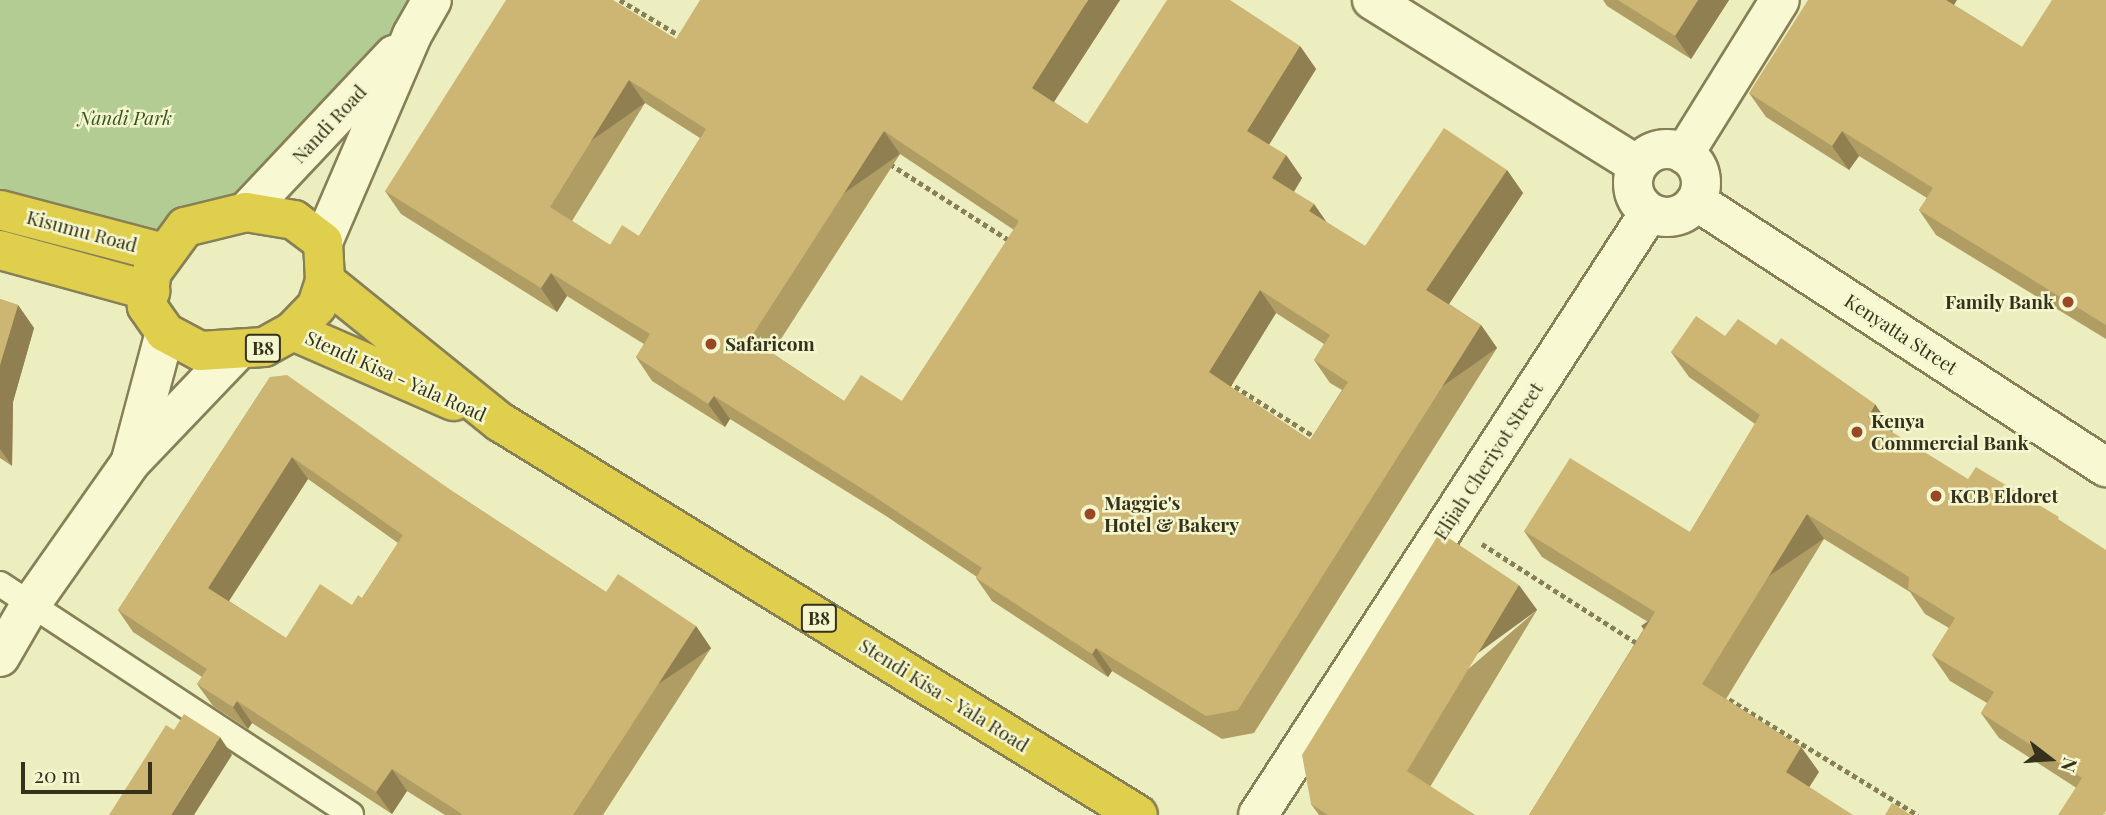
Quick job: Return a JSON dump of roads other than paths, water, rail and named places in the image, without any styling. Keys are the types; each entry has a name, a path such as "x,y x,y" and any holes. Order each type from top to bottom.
{"highway":[{"name":"Kisumu Road","path":"0,210 164,253"},
{"path":"165,332 147,306 152,272 185,227 246,212 294,220 323,242"},
{"name":"B8","path":"165,332 200,351 237,351 264,347 293,331 317,306 325,281 323,242"},
{"path":"0,250 150,291"},
{"name":"Stendi Kisa - Yala Road","path":"325,281 500,422 1138,815"},
{"name":"Stendi Kisa - Yala Road","path":"293,331 500,422"}],"street":[{"name":"Nandi Road","path":"323,242 412,35 432,0"},
{"path":"1373,0 1637,166"},
{"path":"1684,153 1780,0"},
{"name":"Nandi Road","path":"246,212 412,35"},
{"path":"1664,149 1684,153 1698,169 1701,180 1696,201 1689,209 1669,218 1649,213 1641,206 1632,186 1637,166 1653,152 1664,149"},
{"name":"Kenyatta Street","path":"1696,201 2106,467"},
{"name":"Elijah Cheriyot Street","path":"1258,815 1649,213"},
{"path":"131,462 165,332"},
{"path":"0,657 15,596 131,462 237,351"}],"lane":[{"path":"15,596 351,815"}],"place":[{"name":"Family Bank","path":"2068,302"},
{"name":"Safaricom","path":"711,344"},
{"name":"Kenya Commercial Bank","path":"1857,432"},
{"name":"KCB Eldoret","path":"1936,496"},
{"name":"Maggie's Hotel & Bakery","path":"1090,514"}],"park label":[{"name":"Nandi Park","path":"125,118"}]}
